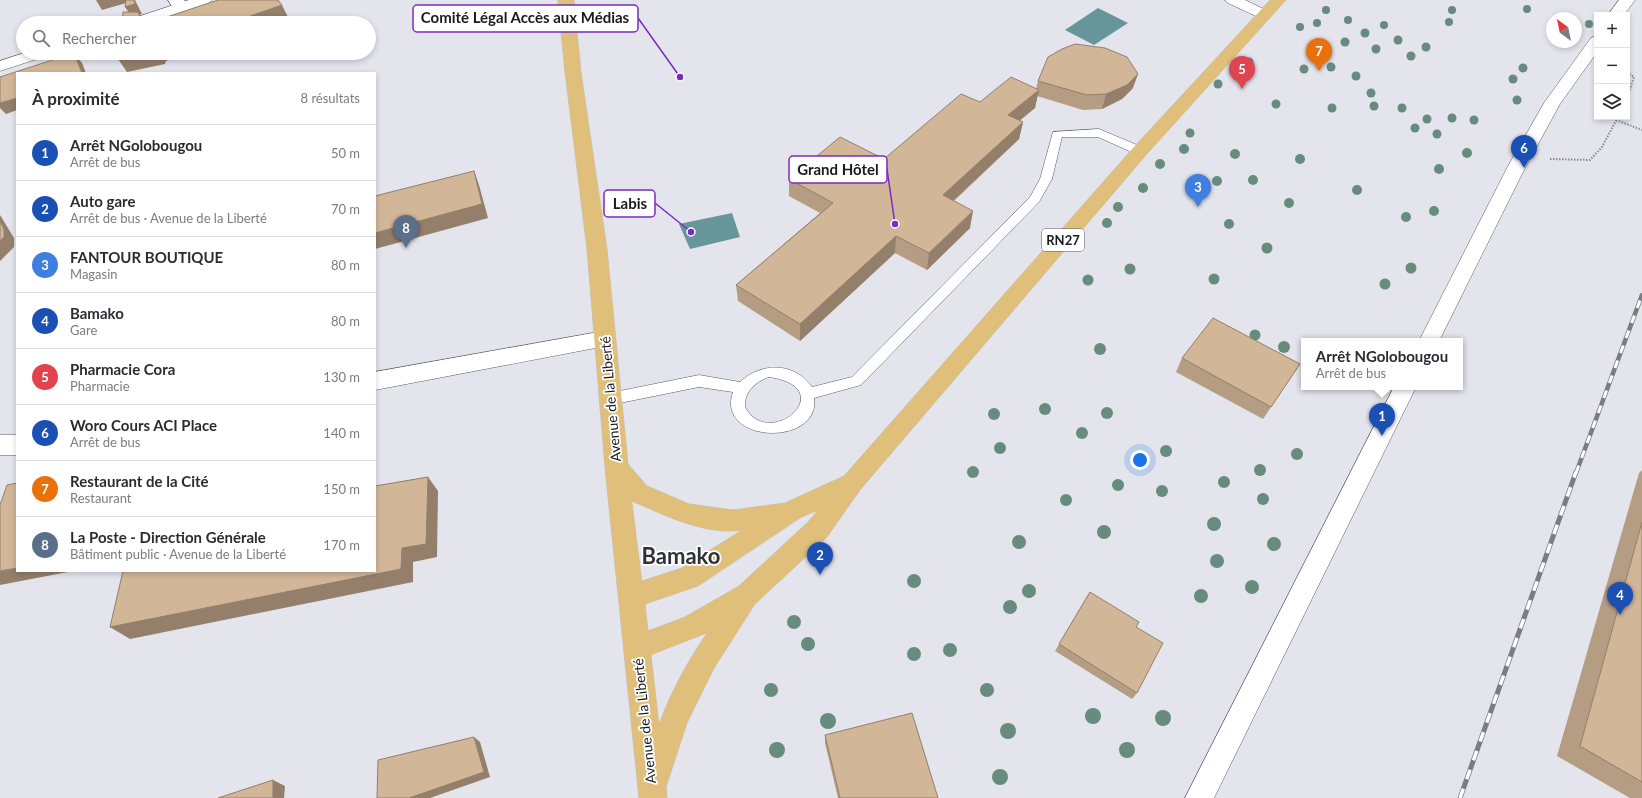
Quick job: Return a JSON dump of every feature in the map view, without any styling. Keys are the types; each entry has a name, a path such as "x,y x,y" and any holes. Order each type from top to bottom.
{"main road":[{"name":"Avenue de la Liberté","path":"566,0 573,72 597,249 610,399 652,794"},
{"name":"RN27","path":"852,483 1140,151 1278,0"},
{"path":"617,468 640,493 688,514 733,521 792,511"},
{"path":"631,596 688,578 792,511 852,483"},
{"path":"636,648 693,626 748,594 818,529 852,483"},
{"path":"652,794 676,718 705,659 748,594"}],"street":[{"path":"150,16 178,4 204,0"},
{"path":"1233,0 1264,15"},
{"path":"1618,12 1627,0"},
{"path":"1430,338 1520,159 1552,102 1594,45"},
{"path":"0,66 18,60"},
{"path":"376,381 604,339"},
{"path":"1200,798 1404,390"},
{"path":"0,445 16,445"}],"lane":[{"path":"808,394 856,381 1035,199 1046,179 1056,134 1099,133 1140,151"},
{"path":"780,372 798,380 808,394 808,404 804,414 796,421 785,426 773,428 761,427 750,422 743,414 739,406 742,388 750,380 759,375 780,372"},
{"path":"610,399 699,381 742,388"}],"path":[{"path":"1630,74 1634,77 1630,89"},
{"path":"1520,159 1590,160 1602,147 1616,120"},
{"path":"1621,120 1642,130"}],"water":[{"path":"1098,8 1128,23 1094,45 1065,30"},
{"path":"732,213 740,237 690,249 679,224"}],"building":[{"path":"126,0 134,0 135,4 125,7"},
{"path":"218,0 278,0 282,5 250,16 170,16"},
{"path":"123,12 138,12 140,16 123,16"},
{"path":"1075,44 1105,48 1127,57 1138,74 1127,85 1106,94 1087,95 1038,81 1048,57"},
{"path":"52,60 77,60 82,72 16,72 16,98 0,103 0,77"},
{"path":"1011,77 1039,90 1008,115 1023,122 943,195 973,211 929,253 896,236 800,324 736,285 833,203 789,179 840,137 884,159 961,94 980,102"},
{"path":"474,171 482,204 376,233 376,196"},
{"path":"0,221 4,229 4,237 0,241"},
{"path":"1213,318 1300,364 1271,407 1182,358"},
{"path":"428,477 426,544 402,548 401,569 110,627 123,572 376,572 376,486"},
{"path":"16,483 16,568 0,571 0,505 7,485"},
{"path":"1642,522 1642,782 1580,746"},
{"path":"1090,592 1139,622 1136,627 1163,643 1137,693 1059,644"},
{"path":"912,713 938,798 840,798 825,735"},
{"path":"474,737 484,772 409,798 377,798 378,760"},
{"path":"273,780 273,798 218,798"}],"railway":[{"path":"1576,473 1642,295"},
{"path":"1460,798 1576,472"}],"place":[{"name":"Restaurant de la Cité","path":"1319,71"},
{"name":"Comité Légal Accès aux Médias","path":"680,77"},
{"name":"Pharmacie Cora","path":"1242,89"},
{"name":"Woro Cours ACI Place","path":"1524,168"},
{"name":"FANTOUR BOUTIQUE","path":"1198,207"},
{"name":"Grand Hôtel","path":"895,224"},
{"name":"Labis","path":"691,232"},
{"name":"La Poste - Direction Générale","path":"406,248"},
{"name":"Arrêt NGolobougou","path":"1382,436"},
{"name":"Auto gare","path":"820,575"},
{"name":"Bamako","path":"1620,615"}],"district":[{"name":"Bamako","path":"681,555"}]}
